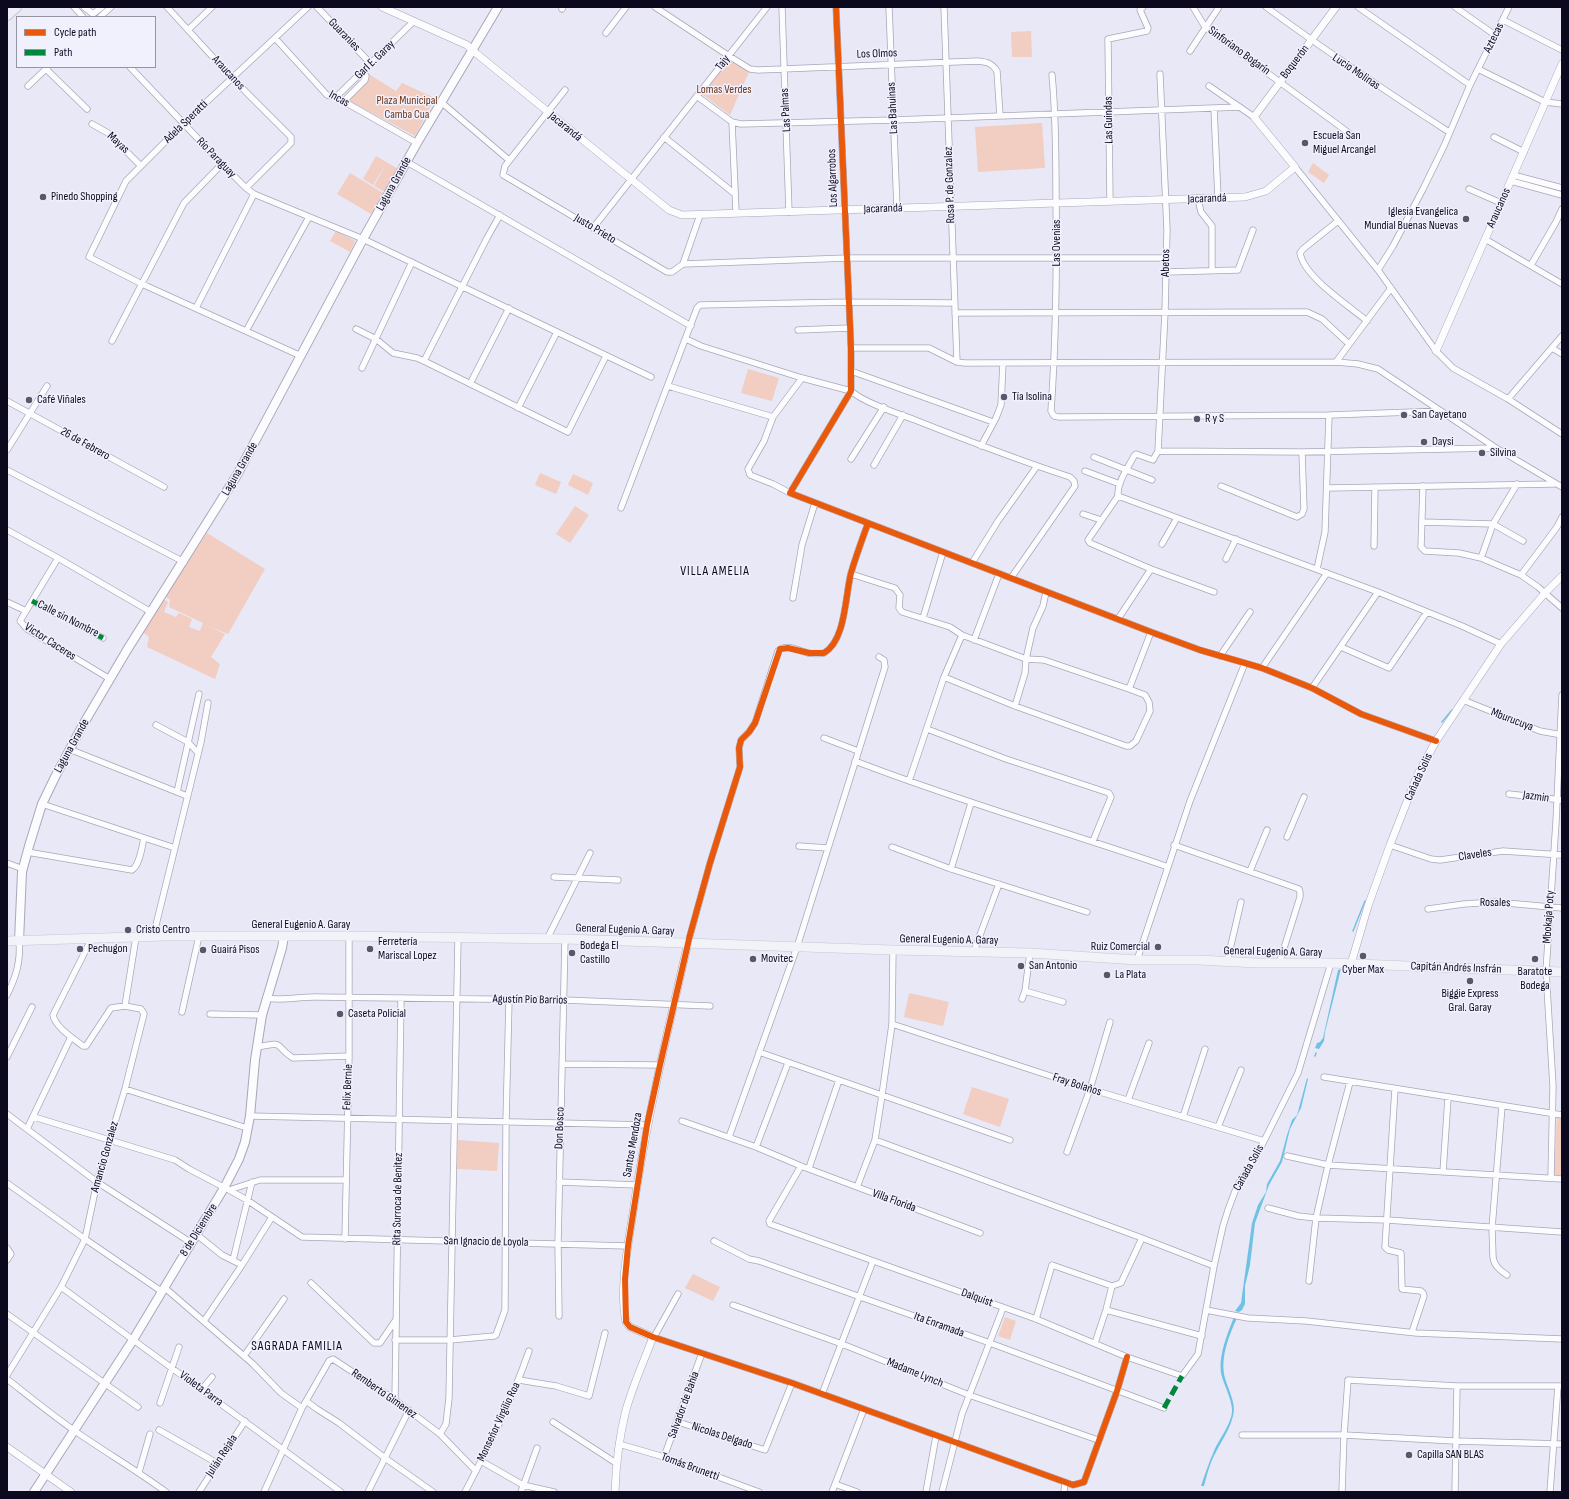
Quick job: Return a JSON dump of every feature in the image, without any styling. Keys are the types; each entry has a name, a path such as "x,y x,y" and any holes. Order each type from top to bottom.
{"highway":[{"path":"7,15 16,7"}],"main road":[{"name":"Laguna Grande","path":"19,941 19,916 23,869 27,852 42,804 69,749 110,679 237,475 363,239 417,143 498,7"},
{"name":"General Eugenio A. Garay","path":"7,941 199,936 349,936 547,939 893,950 974,951 1137,960 1199,960 1279,964 1351,964"},
{"name":"8 de Diciembre","path":"34,1492 133,1340 190,1242 227,1189 245,1142 250,1116 262,1015 282,948 284,936"},
{"name":"Capitán Andrés Insfrán","path":"1351,964 1562,972"}],"street":[{"path":"74,7 82,16"},
{"path":"84,7 93,14 102,7"},
{"path":"101,16 111,7"},
{"name":"Araucanos","path":"167,7 232,78 291,137 291,143 246,188"},
{"path":"188,30 212,7"},
{"name":"Adela Speratti","path":"142,284 89,257 126,181 184,123 308,7"},
{"name":"Guaranies","path":"317,7 371,64"},
{"name":"Jacarandá","path":"382,7 467,45 547,112 675,214 700,215 736,212 789,212 1245,197 1266,191 1295,167"},
{"path":"606,33 626,7"},
{"name":"Los Olmos","path":"655,7 750,69 758,70 978,61 987,62 994,66 997,71 1000,116"},
{"name":"Tajy","path":"593,228 664,137 698,97 767,7"},
{"name":"Las Palmas","path":"782,7 789,212"},
{"name":"Los Algarrobos","path":"836,7 851,348 851,391"},
{"name":"Las Bahuinas","path":"889,7 897,208"},
{"name":"Rosa P. de Gonzalez","path":"944,7 957,362"},
{"name":"Las Guindas","path":"1110,201 1108,38 1147,31 1148,28 1140,13 1140,10 1143,7"},
{"name":"Sinforiano Bogarín","path":"1193,7 1205,27 1349,133"},
{"path":"1190,51 1219,7"},
{"name":"Lucio Molinas","path":"1266,7 1311,41 1382,90 1449,132"},
{"name":"Boquerón","path":"1254,118 1336,7"},
{"path":"1358,7 1470,85"},
{"path":"1455,7 1495,35"},
{"name":"Aztecas","path":"1378,270 1393,246 1423,189 1470,85 1509,7"},
{"path":"1502,20 1562,50"},
{"name":"Garl E. Garay","path":"336,97 414,21"},
{"name":"Incas","path":"275,38 328,95 336,97 417,143"},
{"name":"Araucanos","path":"1436,351 1562,64"},
{"path":"28,86 47,68 88,109"},
{"name":"Río Paraguay","path":"131,68 222,164 254,194 363,239 651,377"},
{"path":"1478,69 1546,102 1562,104"},
{"path":"343,102 364,80 366,76 362,72"},
{"name":"Abetos","path":"1158,451 1161,416 1167,230 1160,74"},
{"name":"Las Ovenias","path":"1052,75 1056,113 1057,259 1057,312 1052,411 1054,416 1059,417 1161,416"},
{"path":"1209,86 1254,118 1378,270 1436,351 1453,368 1508,399 1562,434"},
{"path":"441,102 509,160 564,90"},
{"path":"698,97 732,122 741,124 894,120 1240,107"},
{"path":"1214,108 1218,198"},
{"path":"732,122 736,212"},
{"name":"Mayas","path":"92,124 108,133 141,166"},
{"path":"664,137 735,194"},
{"path":"1494,137 1524,152"},
{"name":"Justo Prieto","path":"509,160 503,172 505,177 669,273 676,270 683,264"},
{"path":"407,162 691,326"},
{"path":"112,341 184,203 222,164"},
{"path":"1512,178 1562,188"},
{"path":"1512,178 1562,195"},
{"path":"1469,189 1501,203"},
{"path":"196,308 254,194"},
{"path":"1198,199 1201,212 1212,226 1212,270"},
{"path":"1531,265 1562,209"},
{"path":"700,215 683,264 847,258 1166,258"},
{"path":"246,331 309,216"},
{"path":"424,361 461,286 500,216"},
{"path":"1338,221 1303,249 1300,253 1301,258 1306,268 1321,284 1366,321"},
{"path":"1166,272 1238,270 1253,230"},
{"path":"1485,239 1562,284"},
{"path":"362,368 412,262"},
{"path":"142,284 301,356"},
{"path":"1336,362 1391,288"},
{"path":"621,508 697,308 700,305 849,302 954,302"},
{"path":"472,380 509,308"},
{"path":"955,313 1307,312 1322,319 1349,344"},
{"path":"798,330 850,328"},
{"path":"356,330 376,339 393,353 424,361 568,432 606,356"},
{"path":"518,408 557,332"},
{"path":"1508,399 1562,336"},
{"path":"686,339 701,346 802,378 851,391 857,396 981,446 1070,477 1074,481 1075,486 1011,578"},
{"path":"851,348 929,348 957,362 1336,362 1358,364 1378,369 1496,448 1562,487"},
{"path":"1552,348 1562,354"},
{"path":"981,446 996,418 1001,405 1003,363"},
{"path":"851,371 993,422"},
{"path":"802,378 773,417 764,440 748,469 750,475 815,503 1118,620 1220,656 1262,668 1312,688 1361,714 1436,740"},
{"path":"7,450 47,386"},
{"path":"668,386 773,417"},
{"path":"790,493 851,391"},
{"name":"26 de Febrero","path":"7,401 164,487"},
{"path":"851,459 884,407"},
{"path":"1161,416 1329,415 1442,411"},
{"path":"874,465 903,415"},
{"path":"1317,570 1325,532 1329,415"},
{"path":"1214,592 1089,542 1088,539 1118,496 1120,484 1135,455 1153,460 1158,451 1328,452 1496,448"},
{"path":"1221,486 1297,517 1302,514 1304,509 1302,452"},
{"path":"1094,457 1152,480"},
{"path":"972,563 998,521 1037,466"},
{"path":"7,470 184,562"},
{"path":"1085,471 1120,484"},
{"path":"1481,558 1493,524 1517,484"},
{"path":"1327,488 1556,484"},
{"path":"1423,486 1421,547 1425,551 1459,553 1481,558 1521,575 1562,608"},
{"path":"1374,546 1375,487"},
{"path":"1118,496 1378,592 1462,626 1501,644"},
{"path":"793,598 802,545 815,503"},
{"path":"1083,514 1101,520"},
{"path":"1162,544 1177,518"},
{"path":"1521,575 1560,529 1562,518"},
{"path":"1422,522 1493,524 1523,541"},
{"path":"688,943 710,863 740,766 739,748 741,740 749,732 754,723 778,651 782,648 788,648 819,654 829,651 834,644 840,628 851,574 868,523"},
{"path":"7,530 152,612"},
{"path":"1226,559 1236,540"},
{"path":"923,618 943,552"},
{"path":"26,610 58,558"},
{"path":"1118,620 1151,568"},
{"path":"1262,668 1327,573"},
{"path":"851,574 895,588 900,595 900,611 950,627 962,635 1026,659 1044,660 1145,695 1149,702 1150,711 1136,741 1130,746 1122,745 1015,706 944,677"},
{"path":"974,640 999,574"},
{"name":"Cañada Solis","path":"1351,964 1368,906 1390,845 1417,776 1436,740 1501,644 1545,593 1562,576"},
{"path":"1015,706 1025,672 1026,659 1033,628 1043,606 1046,592"},
{"path":"1312,688 1378,592"},
{"name":"Calle sin Nombre","path":"32,601 104,638"},
{"name":"Victor Caceres","path":"7,602 26,610 20,621 23,626 110,679"},
{"path":"1220,656 1250,612"},
{"path":"1341,647 1389,668 1427,612"},
{"path":"1129,689 1151,632"},
{"path":"909,781 944,677 962,635"},
{"path":"729,1137 797,947 885,667 884,660 880,657"},
{"path":"1137,960 1174,845 1190,801 1245,663"},
{"path":"177,792 199,694"},
{"name":"Mbokaja Poty","path":"1551,1178 1554,1114 1546,972 1552,854 1559,800 1562,695"},
{"name":"Mburucuya","path":"1463,700 1540,731 1561,735"},
{"path":"153,937 198,753 208,703"},
{"path":"156,725 188,742 198,753"},
{"path":"926,729 1006,759 1109,793 1111,797 1093,841"},
{"path":"824,738 858,751"},
{"path":"69,749 187,796"},
{"path":"855,761 971,803 1093,841 1168,867"},
{"name":"Jazmin","path":"1509,794 1559,800"},
{"path":"1287,837 1304,797"},
{"path":"951,868 971,803"},
{"path":"42,804 175,848"},
{"path":"1250,871 1267,830"},
{"path":"27,852 132,870 138,863 144,838"},
{"path":"1174,845 1297,888 1300,892 1279,964"},
{"name":"Claveles","path":"1390,845 1431,859 1440,860 1503,851 1562,855"},
{"path":"799,846 828,848"},
{"path":"892,847 951,868 1087,912"},
{"path":"547,939 590,853"},
{"path":"7,863 23,869"},
{"path":"554,877 618,880"},
{"path":"974,951 999,884"},
{"path":"1227,962 1241,902"},
{"name":"Rosales","path":"1428,909 1464,904 1495,902 1562,908"},
{"path":"182,1012 199,936"},
{"name":"Felix Bernie","path":"345,1239 345,1180 349,1056 349,936"},
{"path":"92,938 52,1015 54,1020 71,1037 86,1046 111,1008 125,1006 136,937"},
{"path":"440,1434 444,1429 448,1415 458,938"},
{"name":"Don Bosco","path":"559,1316 558,1244 565,940"},
{"path":"7,995 18,966 20,955 19,941"},
{"name":"Santos Mendoza","path":"653,1337 630,1327 626,1322 625,1279 628,1246 647,1125 688,943"},
{"path":"857,1187 875,1140 882,1095 892,1024 893,950"},
{"path":"1022,999 1025,991 1030,953"},
{"name":"Cañada Solis","path":"1182,1376 1198,1354 1223,1226 1237,1186 1251,1165 1264,1141 1298,1073 1331,964"},
{"path":"1025,991 1063,1002"},
{"name":"Agustín Pio Barrios","path":"266,998 284,1000 294,997 564,1000 710,1006"},
{"name":"Rita Surroca de Benitez","path":"395,1400 401,998"},
{"path":"395,1340 450,1340 494,1336 496,1335 505,1310 506,1122 509,1000"},
{"name":"Amancio Gonzalez","path":"7,1375 61,1287 85,1239 97,1182 125,1089 144,1014 141,1009 125,1006"},
{"path":"7,1057 32,1007"},
{"path":"210,1014 262,1015"},
{"path":"1067,1152 1090,1089 1110,1022"},
{"name":"Fray Bolaños","path":"892,1024 1090,1089 1264,1141"},
{"path":"27,1129 71,1037"},
{"path":"258,1047 275,1043 280,1045 293,1058 349,1056"},
{"path":"1128,1100 1149,1043"},
{"path":"1183,1117 1205,1049"},
{"path":"759,1052 1010,1140"},
{"path":"756,1147 788,1063"},
{"path":"562,1064 660,1065"},
{"path":"1218,1127 1241,1070"},
{"path":"1324,1078 1562,1115"},
{"path":"809,1168 839,1080"},
{"path":"1309,1281 1316,1218 1328,1165 1350,1082"},
{"path":"125,1089 247,1128"},
{"path":"1395,1089 1385,1247 1388,1250 1401,1254 1402,1289 1421,1291 1424,1296 1412,1332"},
{"path":"1443,1172 1448,1098"},
{"path":"1502,1106 1492,1228 1494,1262 1498,1269 1507,1275"},
{"path":"7,1114 97,1182 190,1242"},
{"path":"250,1116 647,1125"},
{"name":"San Ignacio de Loyola","path":"34,1117 175,1160 247,1200 302,1237 628,1246"},
{"name":"Villa Florida","path":"682,1121 756,1147 801,1166 980,1233"},
{"path":"875,1140 1214,1266"},
{"path":"1287,1156 1328,1165 1562,1179"},
{"name":"Dalquist","path":"801,1166 769,1221 770,1224 1036,1319 1127,1357 1182,1376"},
{"path":"227,1189 260,1180 345,1180"},
{"path":"233,1260 252,1182"},
{"path":"559,1182 637,1185"},
{"path":"7,1183 85,1239 163,1289 204,1321 244,1356 281,1393 302,1408"},
{"path":"1268,1208 1298,1216 1316,1218 1387,1220 1562,1232"},
{"path":"204,1321 272,1217"},
{"path":"196,1234 222,1255 242,1265"},
{"path":"1036,1319 1052,1265 1112,1286 1121,1283 1142,1238"},
{"name":"Ita Enramada","path":"714,1241 749,1259 759,1260 860,1296 1164,1408"},
{"path":"7,1248 10,1254 7,1260"},
{"path":"822,1394 872,1261"},
{"path":"311,1283 374,1343 380,1342 395,1321"},
{"path":"1095,1343 1112,1286"},
{"name":"Violeta Parra","path":"61,1287 341,1492"},
{"path":"614,1492 619,1444 626,1410 632,1391 653,1337 678,1294"},
{"path":"244,1356 284,1299"},
{"name":"Madame Lynch","path":"733,1305 842,1344 969,1395 1098,1440"},
{"path":"942,1492 962,1414 1003,1308"},
{"path":"1106,1310 1202,1336"},
{"path":"1206,1310 1256,1319 1306,1321 1429,1334 1562,1339"},
{"path":"7,1314 138,1407"},
{"path":"519,1380 556,1386 589,1396 605,1333"},
{"path":"653,1337 792,1383 1074,1485 1080,1485 1084,1482 1117,1391 1127,1357"},
{"path":"160,1403 179,1347"},
{"name":"Monseñor Virgilio Roa","path":"465,1492 519,1380 529,1351"},
{"name":"Salvador de Bahia","path":"664,1457 702,1353"},
{"name":"Remberto Gimenez","path":"264,1492 302,1408 329,1360 333,1359 395,1400 440,1434 476,1471"},
{"path":"201,1390 212,1377"},
{"path":"7,1379 74,1431 114,1458 139,1472 166,1492"},
{"path":"1342,1492 1348,1380 1457,1386 1560,1386 1553,1444 1550,1492"},
{"name":"Nicolas Delgado","path":"678,1422 763,1450 766,1449 792,1383"},
{"path":"1455,1492 1457,1386"},
{"path":"306,1401 317,1410 340,1422 385,1458 433,1492"},
{"path":"832,1492 864,1409"},
{"path":"368,1492 409,1410"},
{"name":"Julián Rejala","path":"199,1492 245,1421"},
{"path":"553,1422 616,1463"},
{"path":"158,1430 217,1463"},
{"path":"139,1472 150,1434"},
{"path":"1242,1435 1344,1435 1455,1441 1562,1444"},
{"path":"926,1492 936,1436"},
{"name":"Tomás Brunetti","path":"619,1444 664,1457 759,1492"},
{"path":"7,1447 70,1492"},
{"path":"521,1492 537,1448"},
{"path":"481,1461 523,1485 554,1492"},
{"path":"1064,1492 1065,1483"},
{"path":"835,1484 857,1492"}],"green space":[{"path":"1031,31 1032,57 1012,57 1011,32"},
{"name":"Lomas Verdes","path":"729,59 749,72 730,115 702,94"},
{"name":"Plaza Municipal Camba Cua","path":"367,73 396,91 402,83 435,98 415,136 346,99"},
{"path":"1042,123 1045,168 978,172 975,127"},
{"path":"376,156 398,169 385,192 374,186 386,164 373,185 363,179"},
{"path":"1313,163 1329,175 1324,183 1308,172"},
{"path":"350,173 383,193 371,214 337,194"},
{"path":"336,231 355,241 350,252 330,241"},
{"path":"748,369 779,378 772,401 741,393"},
{"path":"540,473 561,482 556,494 535,485"},
{"path":"573,474 593,483 588,495 568,485"},
{"path":"575,506 589,515 570,543 556,534"},
{"path":"207,533 265,569 228,634 208,626 225,634 211,657 220,664 215,679 147,647 149,637 144,633 145,627 163,599 168,602 164,612 176,617 179,613 192,619 189,627 200,631 203,623 169,607 170,600 165,596"},
{"path":"909,993 949,1002 943,1026 904,1017"},
{"path":"972,1087 1009,1099 1000,1127 963,1114"},
{"path":"1557,1115 1562,1116 1562,1175 1554,1175"},
{"path":"458,1140 499,1143 497,1171 457,1169"},
{"path":"693,1274 720,1287 713,1301 685,1288"},
{"path":"1005,1317 1016,1321 1010,1340 998,1336"}],"water":[{"path":"1341,969 1324,1041 1319,1049 1315,1048 1317,1043 1323,1038 1338,970"},
{"path":"1307,1078 1301,1108 1290,1129 1282,1162 1269,1185 1255,1223 1250,1265 1245,1286 1245,1304 1242,1310 1239,1312 1235,1311 1241,1303 1252,1223 1258,1205 1266,1192 1267,1184 1280,1161 1292,1120 1297,1115"},
{"path":"1234,1317 1237,1318 1226,1346 1223,1367 1225,1379 1233,1401 1234,1411 1228,1430 1212,1460 1204,1486 1201,1486 1212,1455 1228,1425 1232,1414 1230,1401 1222,1377 1221,1362 1228,1331"}],"waterway":[{"path":"1442,722 1452,710"},
{"path":"1353,931 1365,901"}],"marked path":[{"path":"32,601 103,638"},
{"path":"1164,1408 1182,1376"}],"cycle path":[{"path":"836,7 851,348 851,391 790,493 1151,632 1200,650 1262,668 1312,688 1361,714 1436,741"},
{"path":"868,523 851,573 844,617 837,638 831,647 824,653 809,653 788,648 780,649 755,723 741,740 739,748 740,767 710,863 690,935 647,1125 628,1246 625,1279 626,1322 630,1327 653,1337 792,1383 1073,1485 1084,1482 1117,1391 1127,1357"}],"place":[{"name":"Escuela San Miguel Arcangel","path":"1305,143"},
{"name":"Pinedo Shopping","path":"43,197"},
{"name":"Iglesia Evangelica Mundial Buenas Nuevas","path":"1466,219"},
{"name":"Tía Isolina","path":"1004,397"},
{"name":"Café Viñales","path":"29,400"},
{"name":"San Cayetano","path":"1404,415"},
{"name":"R y S","path":"1197,419"},
{"name":"Daysi","path":"1424,442"},
{"name":"Silvina","path":"1482,453"},
{"name":"Cristo Centro","path":"128,930"},
{"name":"Ruiz Comercial","path":"1158,947"},
{"name":"Pechugon","path":"80,949"},
{"name":"Ferretería Mariscal Lopez","path":"370,949"},
{"name":"Guairá Pisos","path":"203,950"},
{"name":"Bodega El Castillo","path":"572,953"},
{"name":"Cyber Max","path":"1363,956"},
{"name":"Movitec","path":"753,959"},
{"name":"Baratote Bodega","path":"1535,959"},
{"name":"San Antonio","path":"1021,966"},
{"name":"La Plata","path":"1107,975"},
{"name":"Biggie Express Gral. Garay","path":"1470,981"},
{"name":"Caseta Policial","path":"340,1014"},
{"name":"Capilla SAN BLAS","path":"1409,1455"}],"district":[{"name":"VILLA AMELIA","path":"715,572"},
{"name":"SAGRADA FAMILIA","path":"297,1347"}]}
